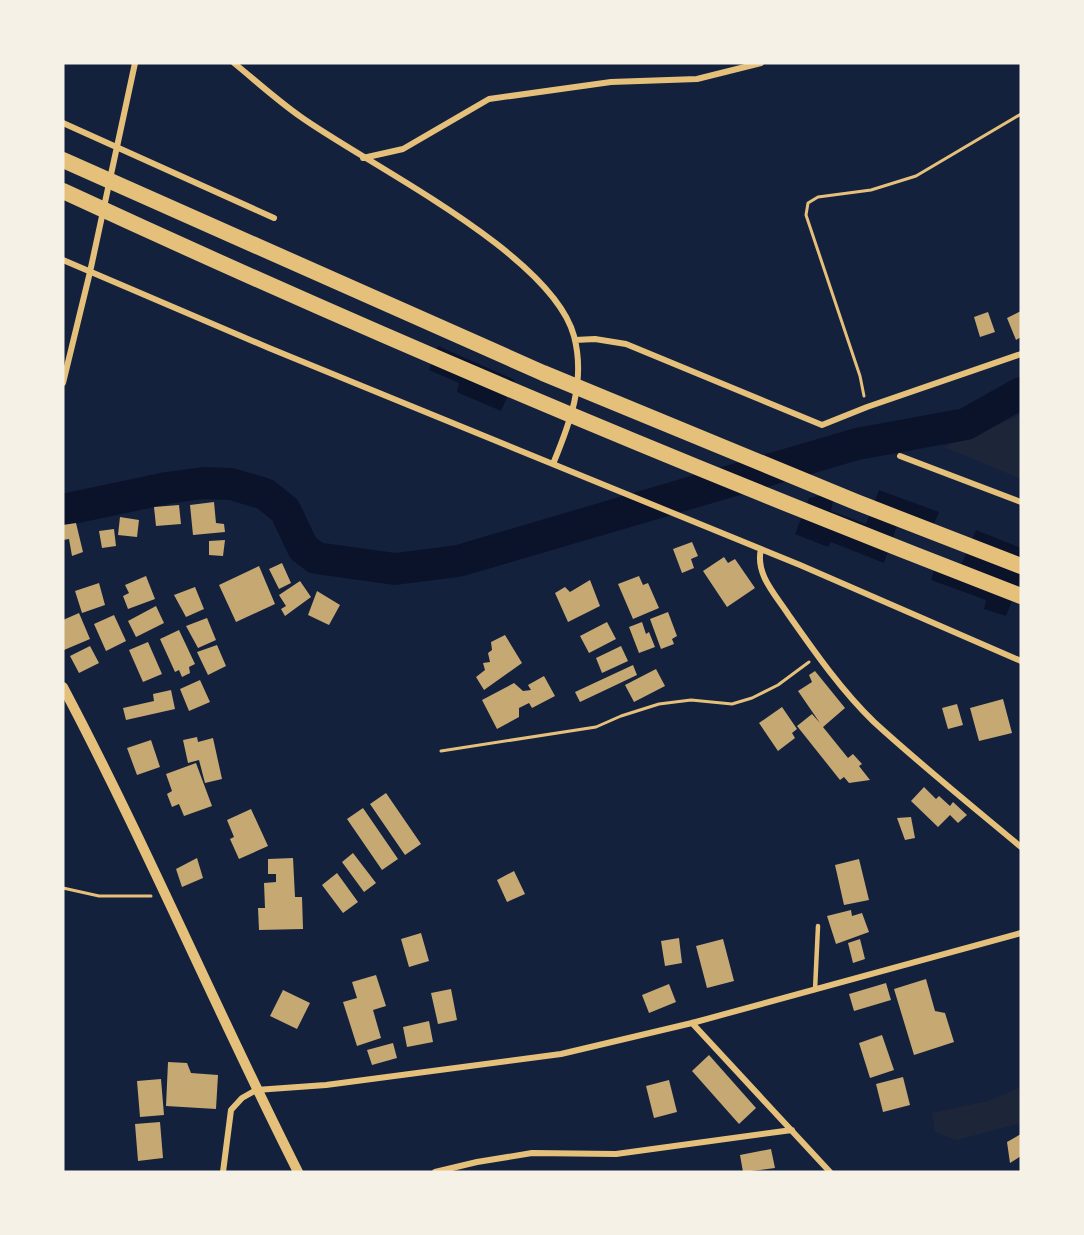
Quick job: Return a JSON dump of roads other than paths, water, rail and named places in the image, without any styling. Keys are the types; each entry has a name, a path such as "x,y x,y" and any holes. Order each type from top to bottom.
{"highway":[{"path":"63,160 543,373 856,502 1021,566"},
{"path":"63,191 217,262 535,400 843,527 1021,596"}],"street":[{"path":"63,383 90,272 135,63"},
{"path":"234,63 300,117 453,212 525,268 547,290 564,313 575,340 578,358 578,383 574,407 553,464"},
{"path":"363,158 404,149 489,99 611,82 697,79 761,63"},
{"path":"63,123 274,218"},
{"path":"63,260 268,348 761,549 1021,662"},
{"path":"575,340 595,339 626,344 822,425 867,407 1021,354"},
{"path":"900,456 1021,501"},
{"path":"761,549 759,562 767,583 817,656 873,720 1021,847"},
{"path":"63,687 94,747 256,1090 298,1172"},
{"path":"223,1172 231,1110 242,1098 256,1090 326,1085 561,1054 692,1023 1021,933"},
{"path":"692,1023 830,1172"},
{"path":"435,1172 532,1153 616,1154 792,1130"}],"lane":[{"path":"815,990 818,926"}],"waterway":[{"path":"63,510 167,488 203,483 231,484 265,494 285,510 303,548 316,558 395,569 458,561 857,444 966,424 1021,393"}]}
